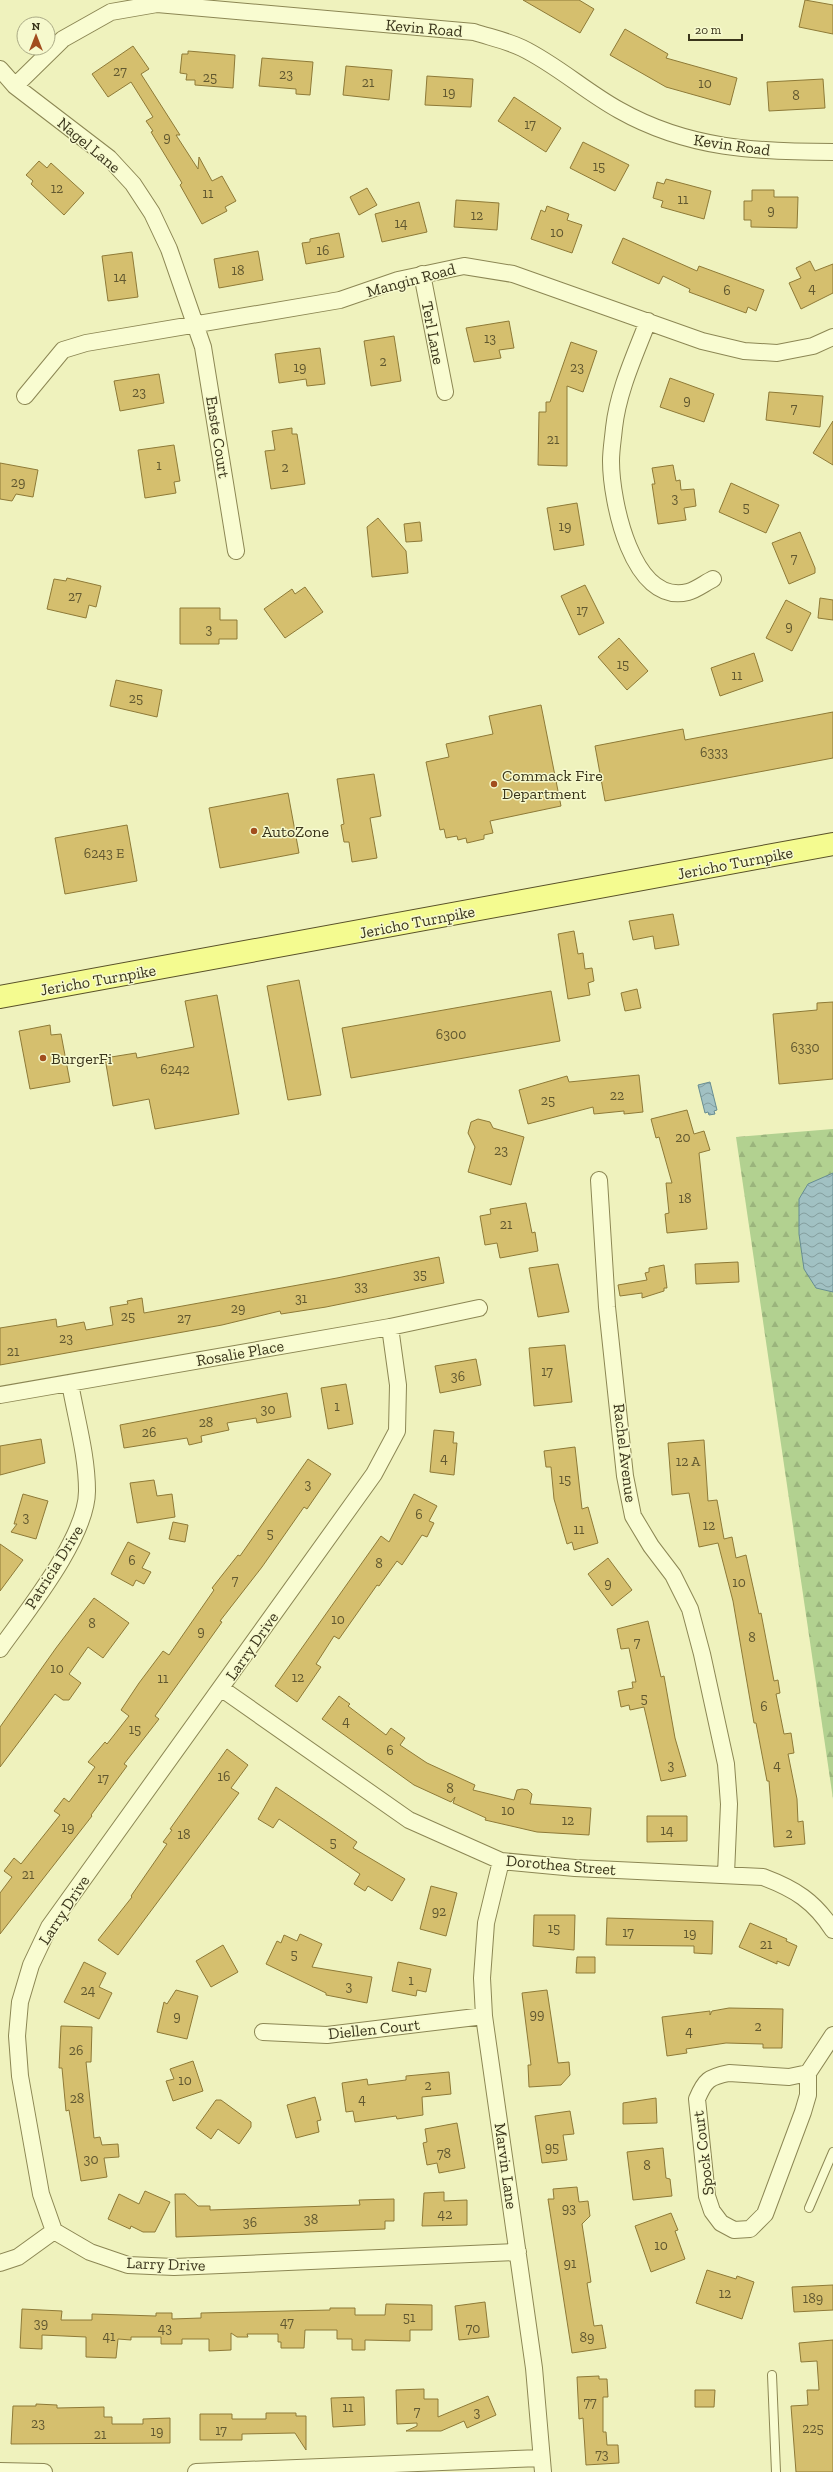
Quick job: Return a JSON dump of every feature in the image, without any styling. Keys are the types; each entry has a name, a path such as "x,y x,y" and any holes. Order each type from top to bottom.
{"main road":[{"name":"Jericho Turnpike","path":"0,998 833,844"}],"street":[{"name":"Kevin Road","path":"15,86 63,39 111,12 157,4 474,32 522,48 619,110 654,127 692,141 734,148 833,152"},
{"name":"Nagel Lane","path":"0,69 15,86 109,158 133,184 152,213 169,249 196,324"},
{"name":"Mangin Road","path":"25,396 63,350 86,343 340,300 422,274 464,266 513,274 702,341 744,351 777,353 813,346 833,337"},
{"name":"Terl Lane","path":"422,274 445,392"},
{"path":"648,321 623,387 614,426 611,461 616,500 630,552 645,575 663,591 688,592 712,579"},
{"name":"Enste Court","path":"196,324 203,347 236,551"},
{"name":"Rachel Avenue","path":"599,1180 608,1306 624,1476 633,1516 651,1546 673,1575 690,1609 702,1654 726,1764 729,1804 726,1874"},
{"name":"Rosalie Place","path":"0,1395 390,1327 479,1308"},
{"name":"Larry Drive","path":"390,1327 398,1385 397,1431 374,1474 222,1689 49,1927 30,1965 20,2002 17,2036 19,2070 41,2194 54,2231 90,2252 128,2265 174,2267 518,2252"},
{"name":"Patricia Drive","path":"0,1649 68,1549 83,1520 87,1492 83,1452 70,1383"},
{"name":"Dorothea Street","path":"222,1689 409,1820 501,1861 630,1871 726,1874 763,1877 791,1887 815,1905 833,1930"},
{"name":"Marvin Lane","path":"501,1861 486,1923 482,1978 484,2016 534,2368 542,2465"},
{"name":"Diellen Court","path":"263,2032 327,2035 484,2016"},
{"path":"808,2073 833,2035"},
{"name":"Spock Court","path":"729,2073 789,2076 808,2073 808,2095 803,2112 765,2214 750,2229 734,2230 721,2223 712,2211 707,2196 697,2099 702,2087 712,2076 729,2073"},
{"path":"0,2263 18,2257 54,2231"},
{"path":"196,2472 542,2465"},
{"path":"0,2471 44,2472"}],"lane":[{"path":"809,2208 833,2152"},
{"path":"772,2375 776,2472"}],"green space":[{"path":"833,1129 833,1799 736,1137"}],"water":[{"path":"710,1082 717,1110 714,1111 715,1114 709,1115 708,1112 705,1113 698,1085"},
{"path":"833,1173 833,1292 816,1288 804,1269 799,1234 799,1199 808,1184"}],"building":[{"path":"523,0 579,0 594,9 580,33"},
{"path":"805,0 833,5 833,34 799,27"},
{"path":"625,29 668,54 666,58 737,78 730,105 666,87 610,55"},
{"path":"133,46 149,69 141,74 180,135 176,135 198,169 199,157 212,181 222,176 236,201 225,207 227,211 202,224 180,185 182,183 151,132 153,131 146,121 153,117 131,82 108,97 92,74"},
{"path":"188,51 235,55 233,88 195,85 195,80 186,80 187,74 180,73 182,54 188,54"},
{"path":"262,58 313,62 310,95 296,94 296,89 259,86"},
{"path":"346,66 392,70 389,100 343,95"},
{"path":"427,76 473,79 471,107 425,105"},
{"path":"823,79 825,108 769,111 767,82"},
{"path":"514,97 561,128 546,152 498,121"},
{"path":"583,142 629,165 615,191 570,168"},
{"path":"39,161 47,168 51,163 84,193 64,215 31,184 33,181 26,175"},
{"path":"666,179 711,191 704,219 661,207 663,201 653,198 657,182 664,184"},
{"path":"367,188 377,205 359,215 350,197"},
{"path":"752,190 774,190 774,197 798,197 797,228 751,227 751,220 744,220 744,201 752,201"},
{"path":"456,200 499,203 497,230 454,227"},
{"path":"419,202 427,232 382,242 375,214"},
{"path":"547,206 569,214 567,220 582,225 572,253 531,239 541,210 545,212"},
{"path":"339,233 344,257 306,264 302,243 310,242 310,239"},
{"path":"623,238 697,271 699,266 764,290 756,311 748,307 746,313 689,292 690,289 663,276 659,284 612,263"},
{"path":"258,251 263,280 219,288 214,259"},
{"path":"132,252 138,297 108,301 102,256"},
{"path":"810,261 815,271 833,264 833,293 801,309 789,283 801,278 796,268"},
{"path":"509,321 514,348 499,350 501,358 474,362 466,328"},
{"path":"394,336 401,381 371,386 364,341"},
{"path":"571,342 597,351 583,392 567,386 567,466 538,465 539,412 546,412 546,402 550,402"},
{"path":"320,348 325,384 307,386 306,379 279,383 275,354"},
{"path":"159,374 164,403 120,411 114,381"},
{"path":"670,378 714,394 704,422 660,407"},
{"path":"769,392 823,396 820,427 766,420"},
{"path":"833,421 833,465 813,453"},
{"path":"292,428 292,434 297,434 305,484 271,489 265,451 275,450 272,431"},
{"path":"174,445 180,481 174,482 176,493 145,498 138,450"},
{"path":"0,463 38,470 33,497 16,494 12,501 0,499"},
{"path":"673,465 676,481 680,480 681,490 694,489 696,506 684,508 686,520 658,524 652,484 655,484 652,468"},
{"path":"731,483 779,505 766,533 719,512"},
{"path":"577,503 584,545 554,550 547,508"},
{"path":"378,518 406,551 408,573 372,577 367,527"},
{"path":"420,522 422,541 406,542 404,524"},
{"path":"800,532 815,568 815,573 789,584 772,543"},
{"path":"67,578 101,586 96,607 89,605 86,618 47,609 54,579 66,581"},
{"path":"585,585 604,623 579,635 561,596"},
{"path":"305,587 323,612 285,638 264,609 292,589 295,594"},
{"path":"820,598 833,600 833,620 818,618"},
{"path":"786,600 811,613 792,651 766,638"},
{"path":"180,608 220,608 220,620 237,620 237,639 219,639 219,644 180,644"},
{"path":"619,638 648,671 627,690 598,657"},
{"path":"754,653 763,681 720,696 711,668"},
{"path":"116,680 162,690 157,717 110,706"},
{"name":"Commack Fire Department","path":"541,705 561,806 490,821 493,833 484,835 484,839 467,843 466,838 458,840 457,836 446,838 444,829 440,830 426,762 449,757 446,744 493,734 489,716"},
{"path":"833,712 833,758 605,801 595,746 683,729 685,740"},
{"path":"374,774 381,816 370,818 377,858 352,862 349,842 344,842 341,825 344,824 337,779"},
{"name":"AutoZone","path":"288,793 299,853 220,868 209,808"},
{"path":"127,825 137,881 65,894 55,838"},
{"path":"673,914 679,945 655,949 653,936 633,940 629,921"},
{"path":"574,931 578,954 583,953 585,969 592,968 594,981 588,983 590,995 568,999 558,934"},
{"path":"299,980 321,1095 288,1100 267,986"},
{"path":"637,989 641,1008 625,1011 621,993"},
{"path":"551,991 560,1041 351,1078 342,1028"},
{"path":"217,995 239,1114 155,1129 149,1099 113,1106 105,1058 136,1053 137,1058 194,1047 185,1001"},
{"path":"833,1002 833,1079 779,1084 773,1014 817,1010 817,1003"},
{"path":"50,1025 51,1035 61,1034 70,1082 30,1089 19,1031"},
{"path":"639,1075 643,1112 624,1114 624,1111 594,1114 593,1107 528,1124 519,1090 567,1076 569,1082"},
{"path":"687,1110 694,1134 704,1131 710,1150 699,1153 707,1229 667,1233 665,1214 669,1213 666,1183 672,1183 659,1137 656,1138 651,1119"},
{"path":"478,1119 490,1122 493,1128 524,1137 511,1185 468,1172 475,1147 468,1133 471,1122"},
{"path":"526,1203 532,1233 535,1232 538,1251 500,1258 497,1243 485,1245 480,1216 491,1214 490,1209"},
{"path":"439,1257 444,1283 326,1307 281,1314 280,1311 222,1325 0,1365 0,1328 56,1319 57,1327 84,1322 86,1330 113,1325 110,1307 128,1304 127,1301 142,1298 144,1313 337,1278"},
{"path":"738,1262 739,1282 696,1284 695,1264"},
{"path":"558,1264 569,1312 538,1317 529,1268"},
{"path":"664,1265 667,1288 664,1288 664,1291 642,1298 642,1293 620,1296 618,1285 647,1280 645,1273 649,1272 649,1268"},
{"path":"565,1345 572,1402 534,1406 529,1348"},
{"path":"476,1359 481,1385 440,1393 435,1366"},
{"path":"346,1384 353,1424 328,1429 321,1388"},
{"path":"287,1393 291,1417 257,1423 256,1418 227,1423 229,1430 201,1436 202,1442 189,1445 187,1438 124,1448 120,1425"},
{"path":"434,1430 454,1432 453,1443 457,1443 454,1475 430,1472"},
{"path":"41,1439 45,1463 0,1475 0,1446"},
{"path":"704,1440 708,1501 717,1500 724,1539 732,1537 736,1558 746,1555 759,1614 761,1613 774,1681 778,1680 780,1693 776,1694 784,1734 791,1733 794,1753 788,1754 797,1799 798,1822 803,1821 805,1844 774,1847 769,1781 767,1781 756,1723 754,1723 733,1601 718,1543 699,1547 689,1493 672,1495 668,1443"},
{"path":"575,1447 582,1509 588,1507 598,1543 574,1550 572,1542 567,1544 554,1499 551,1467 546,1467 544,1451"},
{"path":"308,1459 331,1474 307,1509 304,1507 262,1567 220,1621 222,1622 155,1716 159,1719 124,1764 127,1766 91,1815 92,1816 0,1934 0,1893 12,1877 4,1871 14,1858 21,1864 60,1815 54,1811 64,1798 69,1802 95,1767 88,1762 105,1742 107,1744 129,1716 121,1710 139,1683 163,1651 169,1655 214,1590 212,1588 238,1555 240,1556"},
{"path":"154,1480 157,1496 172,1494 175,1517 137,1523 130,1483"},
{"path":"23,1494 48,1501 36,1539 11,1532 17,1524 14,1524"},
{"path":"414,1494 437,1506 429,1521 434,1523 427,1537 422,1535 402,1565 397,1561 379,1586 377,1585 339,1639 334,1636 316,1664 321,1667 297,1702 275,1686 381,1536 389,1542"},
{"path":"173,1522 188,1525 185,1542 169,1539"},
{"path":"128,1542 150,1553 142,1568 151,1572 144,1584 136,1580 133,1586 111,1574"},
{"path":"0,1544 23,1560 0,1591"},
{"path":"608,1558 632,1590 612,1606 588,1574"},
{"path":"94,1598 129,1623 103,1658 88,1647 69,1674 81,1683 69,1700 63,1700 55,1694 0,1767 0,1727 56,1648"},
{"path":"648,1621 661,1677 664,1676 675,1738 686,1776 661,1781 644,1707 630,1710 629,1705 621,1707 618,1691 633,1688 632,1682 636,1682 629,1648 621,1649 617,1629"},
{"path":"339,1696 350,1704 348,1706 386,1735 391,1728 405,1738 400,1745 427,1763 475,1785 473,1790 514,1800 517,1790 522,1789 528,1790 532,1794 530,1804 591,1808 589,1835 537,1832 485,1820 486,1818 453,1803 455,1797 451,1802 414,1785 322,1719"},
{"path":"227,1749 248,1765 231,1788 239,1793 118,1955 98,1940 132,1897 131,1896 167,1844 163,1842 172,1830 170,1829"},
{"path":"276,1787 357,1842 353,1848 405,1879 392,1901 368,1886 365,1891 354,1884 360,1874 279,1819 273,1828 258,1819"},
{"path":"647,1816 687,1816 687,1841 647,1842"},
{"path":"431,1886 457,1893 446,1936 420,1929"},
{"path":"534,1915 575,1915 574,1950 533,1946"},
{"path":"607,1918 713,1921 712,1954 694,1953 694,1946 606,1945"},
{"path":"750,1923 787,1939 786,1941 797,1946 789,1966 777,1961 777,1964 739,1947"},
{"path":"300,1934 322,1944 312,1967 372,1977 367,2003 326,1995 326,1993 266,1964 277,1941 281,1943 284,1935 297,1941"},
{"path":"223,1945 238,1972 211,1987 196,1961"},
{"path":"577,1957 595,1957 595,1973 576,1973"},
{"path":"84,1962 106,1973 99,1987 112,1993 99,2019 64,2002"},
{"path":"398,1962 431,1969 426,1992 417,1990 416,1996 392,1991"},
{"path":"176,1990 198,1996 187,2039 157,2032 164,2002 167,2004"},
{"path":"547,1990 558,2063 569,2062 570,2075 561,2085 529,2087 528,2065 531,2065 522,1993"},
{"path":"729,2008 783,2009 782,2048 763,2048 763,2044 726,2043 686,2049 687,2053 667,2056 662,2017 710,2011 710,2015 712,2011"},
{"path":"61,2026 92,2027 91,2062 86,2062 94,2138 100,2137 102,2145 118,2144 119,2157 104,2158 107,2177 81,2181 69,2110 66,2111 62,2068 59,2068"},
{"path":"193,2061 203,2091 173,2101 166,2081 174,2079 170,2069"},
{"path":"449,2072 451,2094 422,2097 423,2115 397,2119 396,2116 355,2122 353,2111 346,2112 342,2083 367,2079 368,2085 406,2080 406,2076"},
{"path":"315,2097 321,2120 317,2121 319,2132 296,2138 287,2105"},
{"path":"656,2098 657,2123 623,2124 623,2103"},
{"path":"216,2100 221,2100 251,2122 251,2127 239,2144 218,2129 211,2139 196,2128"},
{"path":"570,2111 574,2134 563,2135 567,2160 542,2163 535,2116"},
{"path":"457,2123 465,2168 439,2173 437,2163 427,2165 423,2143 427,2142 425,2129"},
{"path":"663,2148 666,2178 670,2179 672,2196 633,2200 627,2152"},
{"path":"577,2187 579,2202 588,2201 590,2216 582,2224 591,2282 587,2283 594,2326 602,2325 606,2348 572,2353 548,2199 554,2199 553,2189"},
{"path":"145,2191 170,2202 155,2232 143,2232 131,2226 130,2229 108,2219 119,2194 139,2204"},
{"path":"444,2192 444,2201 467,2200 467,2225 422,2226 424,2193"},
{"path":"175,2194 185,2194 198,2206 210,2206 210,2210 360,2205 359,2200 394,2199 394,2221 385,2221 385,2229 176,2237"},
{"path":"671,2213 678,2230 675,2231 685,2259 651,2272 635,2226"},
{"path":"707,2270 736,2279 737,2276 754,2282 742,2319 696,2303"},
{"path":"833,2285 833,2310 794,2312 792,2287"},
{"path":"485,2302 489,2337 459,2340 455,2306"},
{"path":"386,2304 432,2305 432,2330 410,2330 410,2341 365,2340 365,2350 352,2350 352,2339 337,2339 337,2330 305,2330 304,2348 281,2348 281,2342 278,2342 278,2334 247,2334 248,2337 237,2337 231,2333 231,2350 209,2351 209,2339 182,2339 182,2344 161,2344 161,2337 131,2337 131,2340 118,2339 116,2358 86,2357 86,2337 42,2335 42,2349 20,2348 22,2309 62,2311 61,2320 92,2320 92,2314 156,2316 156,2313 172,2313 172,2319 201,2318 201,2313 330,2310 330,2308 355,2308 355,2315 385,2315"},
{"path":"833,2340 833,2472 796,2472 791,2406 808,2405 807,2390 819,2390 817,2361 801,2362 799,2343"},
{"path":"599,2376 599,2379 607,2379 608,2397 603,2397 603,2432 606,2432 607,2445 618,2445 619,2463 586,2465 583,2418 579,2419 577,2377"},
{"path":"424,2389 424,2399 438,2399 438,2417 488,2396 496,2415 467,2428 464,2421 441,2431 406,2431 417,2426 417,2423 397,2424 396,2390"},
{"path":"695,2390 715,2390 714,2407 695,2407"},
{"path":"364,2397 365,2425 333,2427 331,2398"},
{"path":"36,2404 57,2405 57,2408 104,2407 104,2417 112,2417 112,2424 143,2424 143,2419 170,2418 170,2443 11,2444 13,2406 36,2406"},
{"path":"266,2413 296,2413 296,2416 306,2416 306,2450 295,2433 242,2434 242,2440 200,2440 200,2414 232,2414 232,2419 266,2419"}],"place":[{"name":"Commack Fire Department","path":"494,784"},
{"name":"AutoZone","path":"254,831"},
{"name":"BurgerFi","path":"43,1058"}]}
